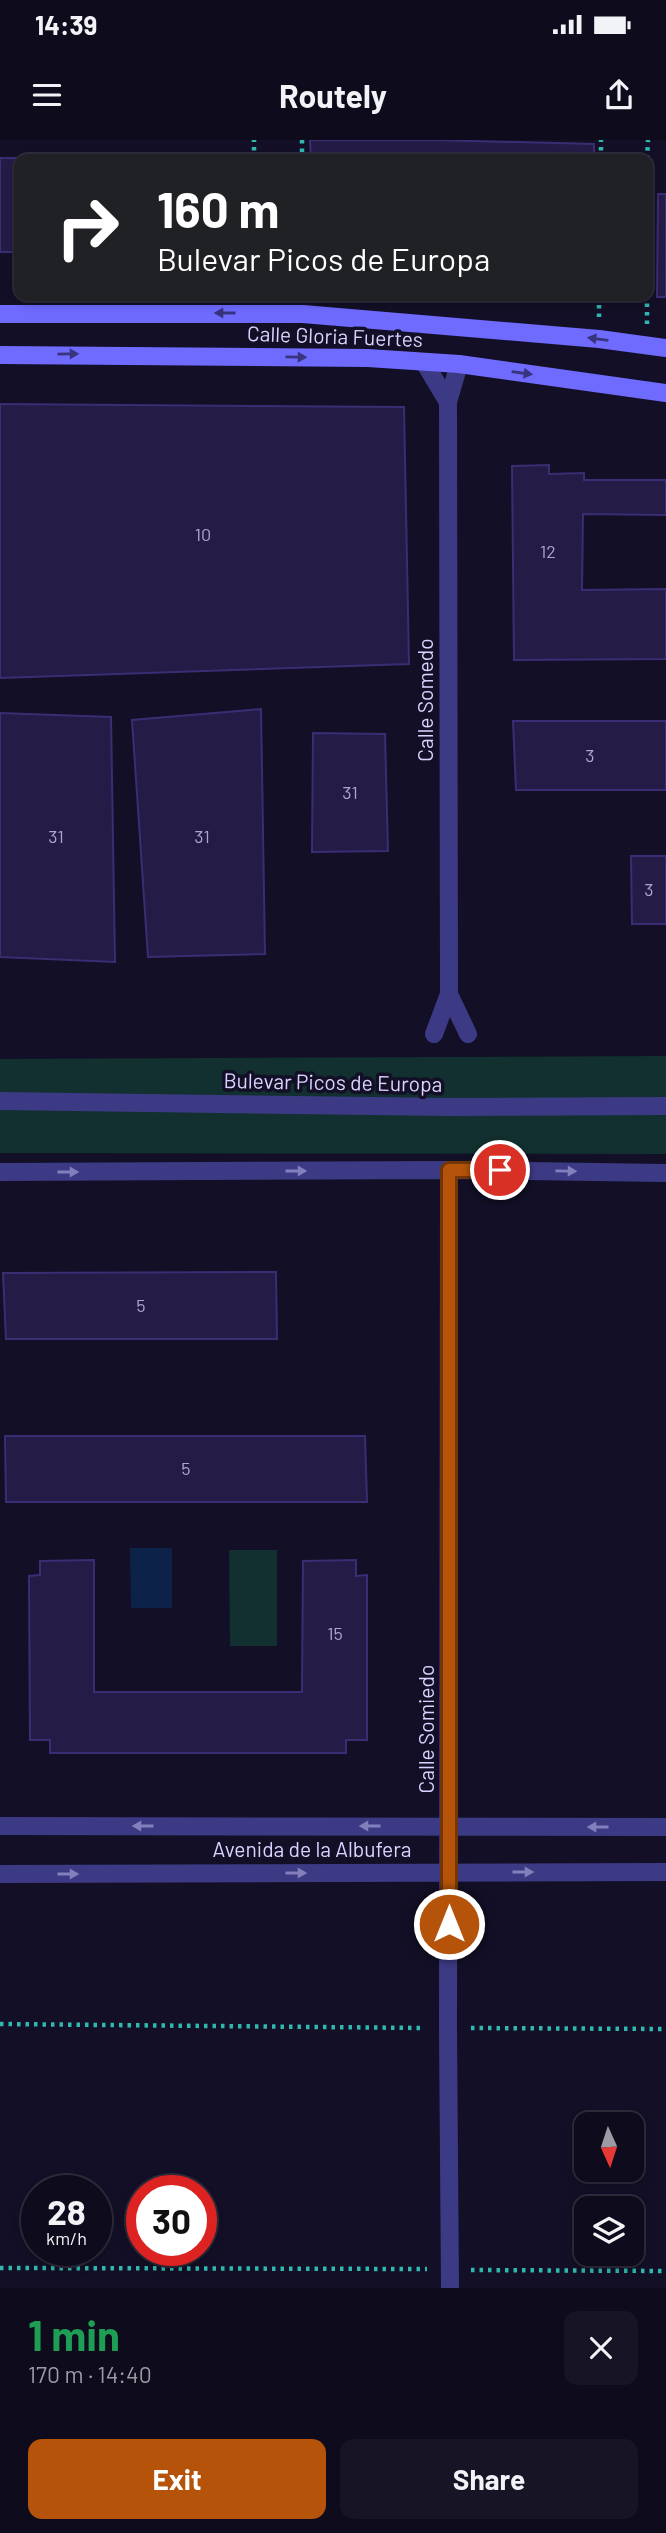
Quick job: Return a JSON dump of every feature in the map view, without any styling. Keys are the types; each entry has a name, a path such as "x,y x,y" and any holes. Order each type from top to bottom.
{"main road":[{"name":"Calle Gloria Fuertes","path":"0,314 303,314 599,339 666,348"},
{"name":"Calle Gloria Fuertes","path":"0,355 368,358 459,364 666,393"}],"street":[{"path":"424,362 448,402"},
{"name":"Calle Somedo","path":"434,1034 449,994 448,402 459,364"},
{"path":"449,994 468,1034"},
{"name":"Bulevar Picos de Europa","path":"0,1101 449,1107 666,1106"},
{"name":"Calle Somiedo","path":"449,1170 450,2279"},
{"path":"0,1172 666,1172"},
{"name":"Avenida de la Albufera","path":"0,1826 666,1827"},
{"name":"Avenida de la Albufera","path":"0,1874 666,1872"}],"path":[{"path":"0,2024 666,2029"},
{"path":"0,2268 450,2279 666,2271"}],"green space":[{"path":"666,1056 666,1154 0,1153 0,1059"},
{"path":"229,1550 277,1550 277,1646 230,1646"}],"water":[{"path":"130,1548 172,1548 172,1608 131,1608"}],"building":[{"path":"310,140 594,144 594,154 311,154"},
{"path":"0,158 14,158 14,252 0,252"},
{"path":"658,194 666,194 666,297 657,297"},
{"path":"0,404 404,407 409,664 0,678"},
{"path":"549,465 549,474 584,473 584,480 666,480 666,515 583,514 582,590 666,589 666,659 514,660 512,466"},
{"path":"261,709 265,954 148,957 132,720"},
{"path":"0,713 111,717 115,962 0,957"},
{"path":"513,721 666,721 666,790 516,790"},
{"path":"313,733 385,734 388,851 312,852"},
{"path":"631,856 666,856 666,924 632,924"},
{"path":"276,1272 277,1339 6,1339 3,1273"},
{"path":"5,1436 365,1436 367,1502 6,1502"},
{"path":"94,1560 94,1692 302,1692 303,1561 356,1560 356,1576 367,1575 367,1740 346,1740 346,1753 50,1753 50,1740 30,1740 29,1576 40,1575 40,1561"}],"route":[{"path":"449,1924 449,1170 500,1170"}]}
